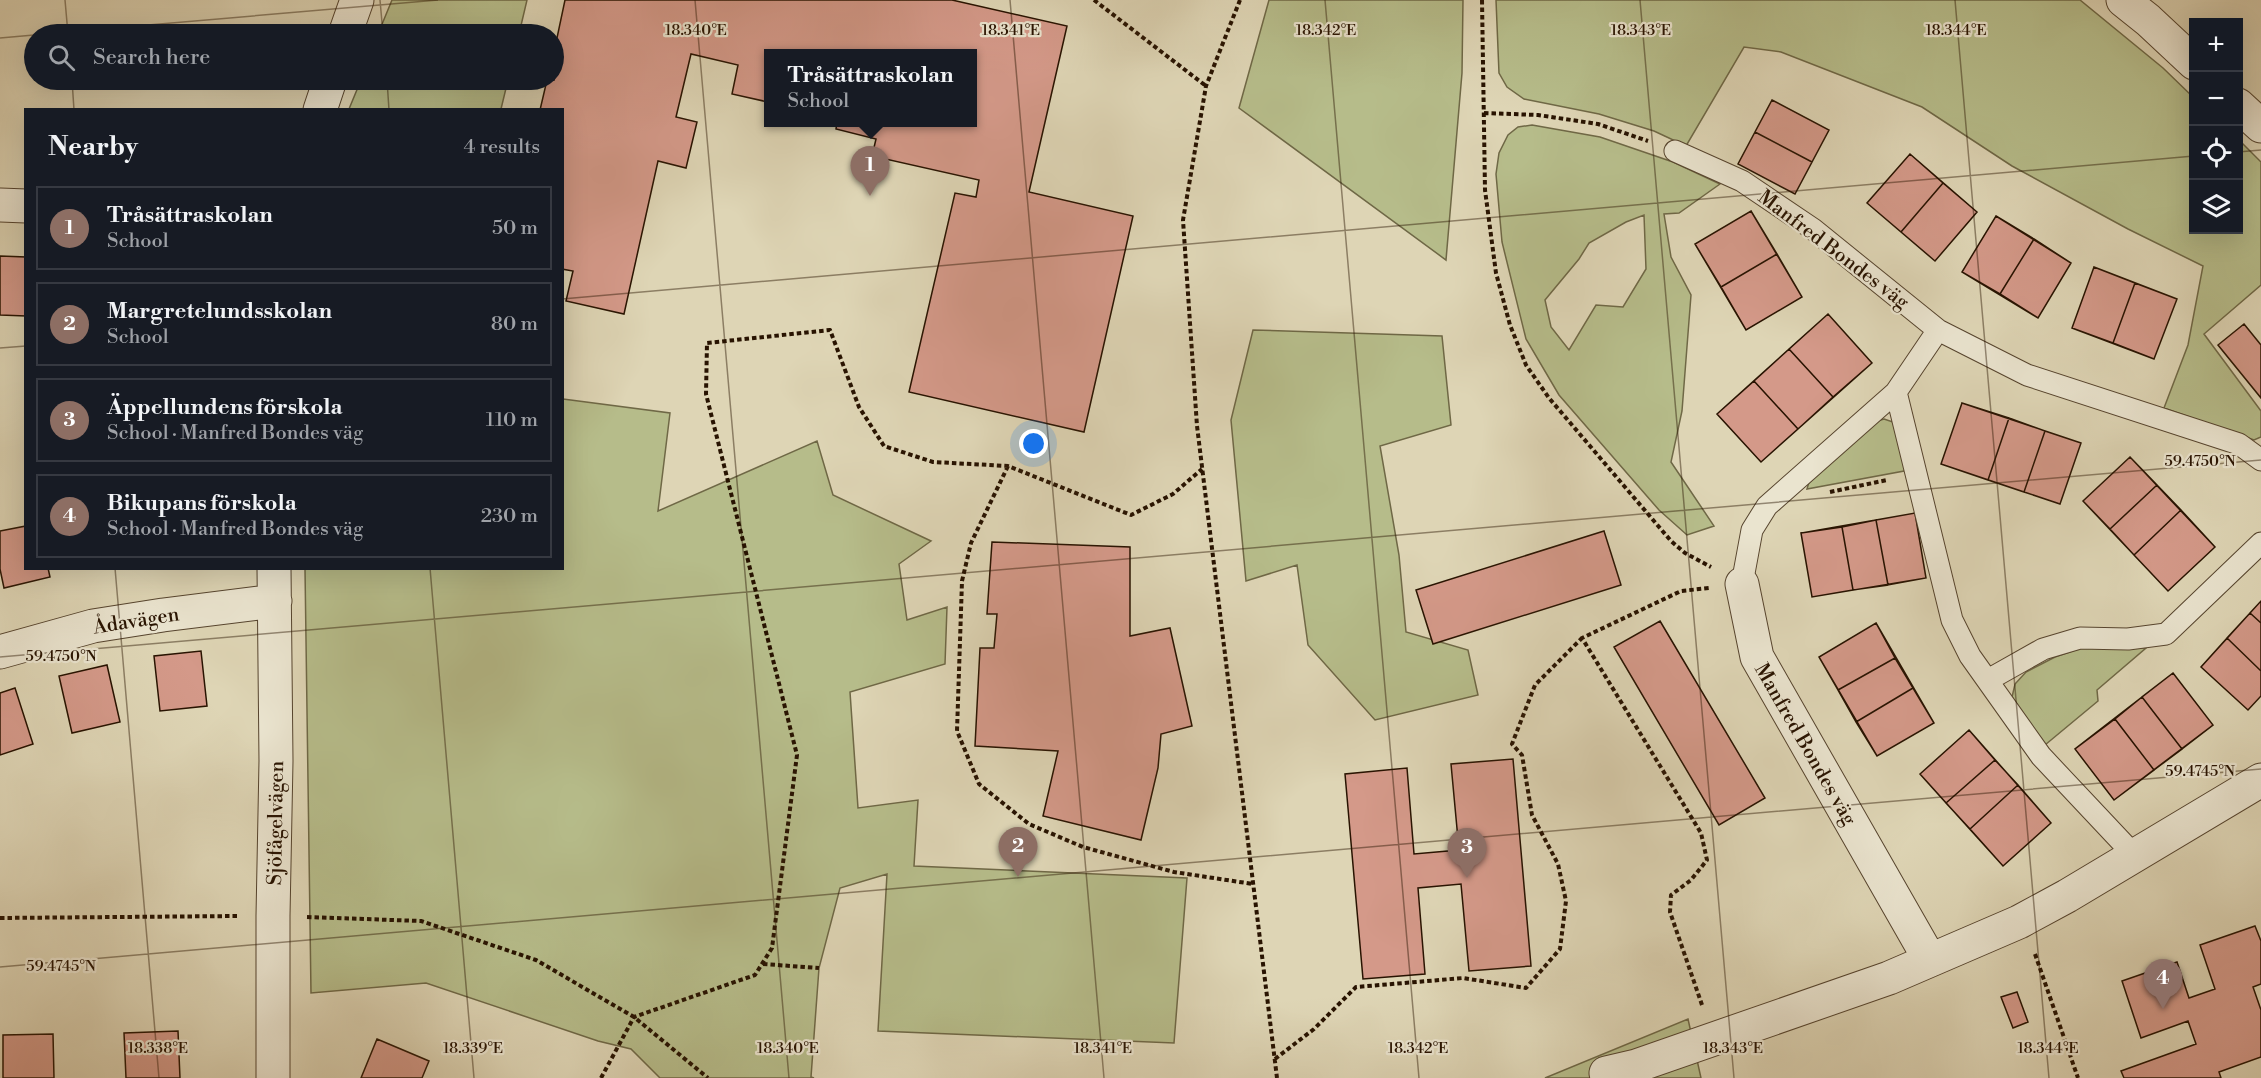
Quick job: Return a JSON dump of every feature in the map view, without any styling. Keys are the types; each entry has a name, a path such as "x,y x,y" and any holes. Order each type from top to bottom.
{"street":[{"path":"349,24 357,0"},
{"path":"2122,0 2189,59"},
{"path":"321,108 327,90"},
{"path":"2243,110 2261,126"},
{"path":"0,205 24,206"},
{"name":"Sjöfågelvägen","path":"273,1078 276,761 274,570"},
{"name":"Manfred Bondes väg","path":"1742,584 1757,657 1930,960"},
{"name":"Ådavägen","path":"0,652 93,626 275,601"},
{"path":"1606,1073 1636,1066 1889,978 2019,922 2067,896 2261,780"}],"lane":[{"name":"Manfred Bondes väg","path":"1675,151 1742,181 1769,199 1813,230 1938,330 2027,375 2239,444 2261,460"},
{"name":"Manfred Bondes väg","path":"1742,584 1752,530 1767,506 1896,392 1938,330"},
{"path":"1896,392 1952,620 1970,656 2041,756 2135,856"},
{"path":"1988,680 2043,649 2080,638 2128,639 2166,634 2261,543"}],"path":[{"path":"1094,0 1206,86"},
{"path":"1240,0 1206,86 1183,220 1197,426 1277,1078"},
{"path":"1482,0 1485,190 1496,273 1510,325 1526,365 1549,398 1671,541 1685,553 1742,584"},
{"path":"1484,113 1538,115 1598,124 1675,151"},
{"path":"600,1078 634,1017 755,975 772,948 797,755 706,394 707,343 830,330 859,407 885,446 933,462 1008,466 1131,515 1173,494 1202,469"},
{"path":"1008,466 971,543 962,581 957,731 979,784 1029,824 1083,847 1174,872 1253,884"},
{"path":"1825,494 1917,474"},
{"path":"1275,1059 1314,1029 1356,987 1463,978 1526,988 1560,949 1566,901 1558,864 1532,815 1522,754 1512,744 1535,685 1582,638 1681,591 1742,584"},
{"path":"1582,638 1701,833 1707,860 1691,880 1671,895 1670,912 1713,1038"},
{"path":"0,918 273,916 421,921 536,960 634,1017 708,1078"},
{"path":"2034,950 2078,1078"},
{"path":"762,964 819,968"}],"green space":[{"path":"392,0 527,0 521,24 382,24"},
{"path":"1269,0 1463,0 1462,73 1446,260 1239,108"},
{"path":"1496,0 2080,0 2163,68 2189,93 2189,234 2243,234 2243,144 2261,162 2261,285 2204,334 2261,411 2261,437 2254,440 2164,408 2188,345 2203,266 2128,229 2012,166 1922,107 1781,52 1744,47 1686,146 1654,131 1599,114 1524,99 1507,87 1499,73"},
{"path":"357,90 506,90 501,108 349,108"},
{"path":"1532,125 1600,137 1673,162 1720,184 1679,213 1664,214 1671,257 1691,295 1682,411 1671,462 1714,526 1687,535 1659,510 1559,395 1526,339 1502,242 1496,174 1499,153 1508,135 1518,127","holes":["1644,215 1646,269 1623,307 1596,305 1569,350 1551,327 1545,300 1579,259 1589,243 1626,222"]},
{"path":"1253,330 1442,336 1451,425 1380,446 1399,555 1406,632 1468,650 1478,695 1375,720 1308,645 1297,565 1246,581 1231,420"},
{"path":"564,399 670,413 658,511 817,441 833,495 931,541 899,564 907,620 947,607 945,664 850,692 858,808 918,800 914,866 1187,878 1174,1043 878,1031 887,874 840,888 819,968 811,1077 814,1078 660,1078 631,1049 598,1041 426,983 311,993 305,570 564,570"},
{"path":"1884,419 1893,422 1906,467 1904,471 1807,489 1809,482 1874,422"},
{"path":"2118,645 2146,648 2097,690 2098,701 2045,745 2012,697 2015,684 2026,672 2055,657 2084,647"},
{"path":"1688,1019 1701,1078 1545,1078"}],"building":[{"path":"565,0 952,0 1067,26 1029,192 1133,216 1084,432 909,392 955,193 976,197 979,180 872,156 876,139 836,129 836,127 977,127 977,49 764,49 764,101 732,94 738,65 691,54 676,117 697,122 686,168 658,161 624,314 566,301 573,271 564,269 564,108 540,108 545,90 564,90 564,24 560,24"},
{"path":"1772,100 1829,130 1795,194 1738,164"},
{"path":"1772,100 1829,130 1812,162 1755,132"},
{"path":"1755,132 1812,162 1795,194 1738,164"},
{"path":"1910,154 1977,212 1935,261 1867,203"},
{"path":"1910,154 1943,183 1901,232 1867,203"},
{"path":"1943,183 1977,212 1935,261 1901,232"},
{"path":"1751,211 1802,297 1746,330 1695,244"},
{"path":"1751,211 1777,254 1721,287 1695,244"},
{"path":"1996,216 2034,239 2000,294 1962,272"},
{"path":"1996,216 2071,263 2038,318 1962,272"},
{"path":"2034,239 2071,263 2038,318 2000,294"},
{"path":"1777,254 1802,297 1746,330 1721,287"},
{"path":"0,256 24,257 24,316 0,315"},
{"path":"2094,267 2177,299 2154,359 2072,328"},
{"path":"2094,267 2135,283 2113,343 2072,328"},
{"path":"2135,283 2177,299 2154,359 2113,343"},
{"path":"1828,314 1872,363 1761,462 1717,414"},
{"path":"1828,314 1872,363 1833,397 1789,349"},
{"path":"2244,324 2261,345 2261,398 2218,345"},
{"path":"1789,349 1833,397 1798,429 1754,381"},
{"path":"1754,381 1798,429 1761,462 1717,414"},
{"path":"1962,403 2081,443 2060,504 1941,464"},
{"path":"1962,403 2009,418 1988,480 1941,464"},
{"path":"2009,418 2045,431 2024,492 1988,480"},
{"path":"2045,431 2081,443 2060,504 2024,492"},
{"path":"2130,457 2215,547 2168,591 2083,501"},
{"path":"2130,457 2157,485 2110,529 2083,501"},
{"path":"2157,485 2181,510 2134,555 2110,529"},
{"path":"2181,510 2215,547 2168,591 2134,555"},
{"path":"1915,513 1926,578 1812,597 1801,533"},
{"path":"1915,513 1926,578 1888,585 1876,520"},
{"path":"1876,520 1888,585 1853,590 1842,527"},
{"path":"24,526 24,570 48,570 50,577 4,588 0,569 0,531"},
{"path":"1842,527 1853,590 1812,597 1801,533"},
{"path":"1604,531 1621,585 1433,644 1416,590"},
{"path":"992,542 1130,547 1130,636 1170,628 1192,726 1161,734 1158,768 1141,840 1043,816 1058,751 975,746 980,648 994,648 997,614 987,614"},
{"path":"2261,601 2261,696 2248,710 2201,667"},
{"path":"2261,601 2261,623 2250,613"},
{"path":"2250,613 2261,623 2261,671 2227,638"},
{"path":"1660,621 1765,798 1719,825 1614,647"},
{"path":"1876,623 1934,723 1877,756 1819,657"},
{"path":"1876,623 1895,658 1838,690 1819,657"},
{"path":"2227,638 2261,671 2261,696 2248,710 2201,667"},
{"path":"201,651 207,706 160,711 154,656"},
{"path":"1895,658 1913,688 1856,722 1838,690"},
{"path":"107,665 120,722 72,733 59,676"},
{"path":"2173,673 2213,725 2114,800 2075,749"},
{"path":"2173,673 2213,725 2182,749 2142,697"},
{"path":"15,688 33,744 0,755 0,693"},
{"path":"1913,688 1934,723 1877,756 1856,722"},
{"path":"2142,697 2182,749 2154,770 2115,719"},
{"path":"2115,719 2154,770 2114,800 2075,749"},
{"path":"1969,730 1995,760 1946,803 1920,774"},
{"path":"1969,730 2051,823 2003,866 1920,774"},
{"path":"1513,759 1531,966 1469,971 1461,884 1418,888 1425,974 1363,979 1345,774 1407,768 1414,854 1459,850 1451,764"},
{"path":"1995,760 2018,785 1970,829 1946,803"},
{"path":"2018,785 2051,823 2003,866 1970,829"},
{"path":"2255,926 2261,941 2261,984 2253,987 2261,1010 2261,1057 2219,1072 2221,1078 2124,1078 2121,1071 2196,1044 2188,1021 2141,1038 2122,981 2177,962 2189,998 2215,989 2200,945"},
{"path":"2017,992 2028,1022 2013,1028 2001,997"},
{"path":"178,1031 180,1078 126,1078 124,1033"},
{"path":"53,1034 54,1078 3,1078 3,1035"},
{"path":"377,1039 429,1061 422,1078 361,1078"}],"place":[{"name":"Tråsättraskolan","path":"870,196"},
{"name":"Margretelundsskolan","path":"1018,877"},
{"name":"Äppellundens förskola","path":"1467,878"},
{"name":"Bikupans förskola","path":"2163,1009"}]}
